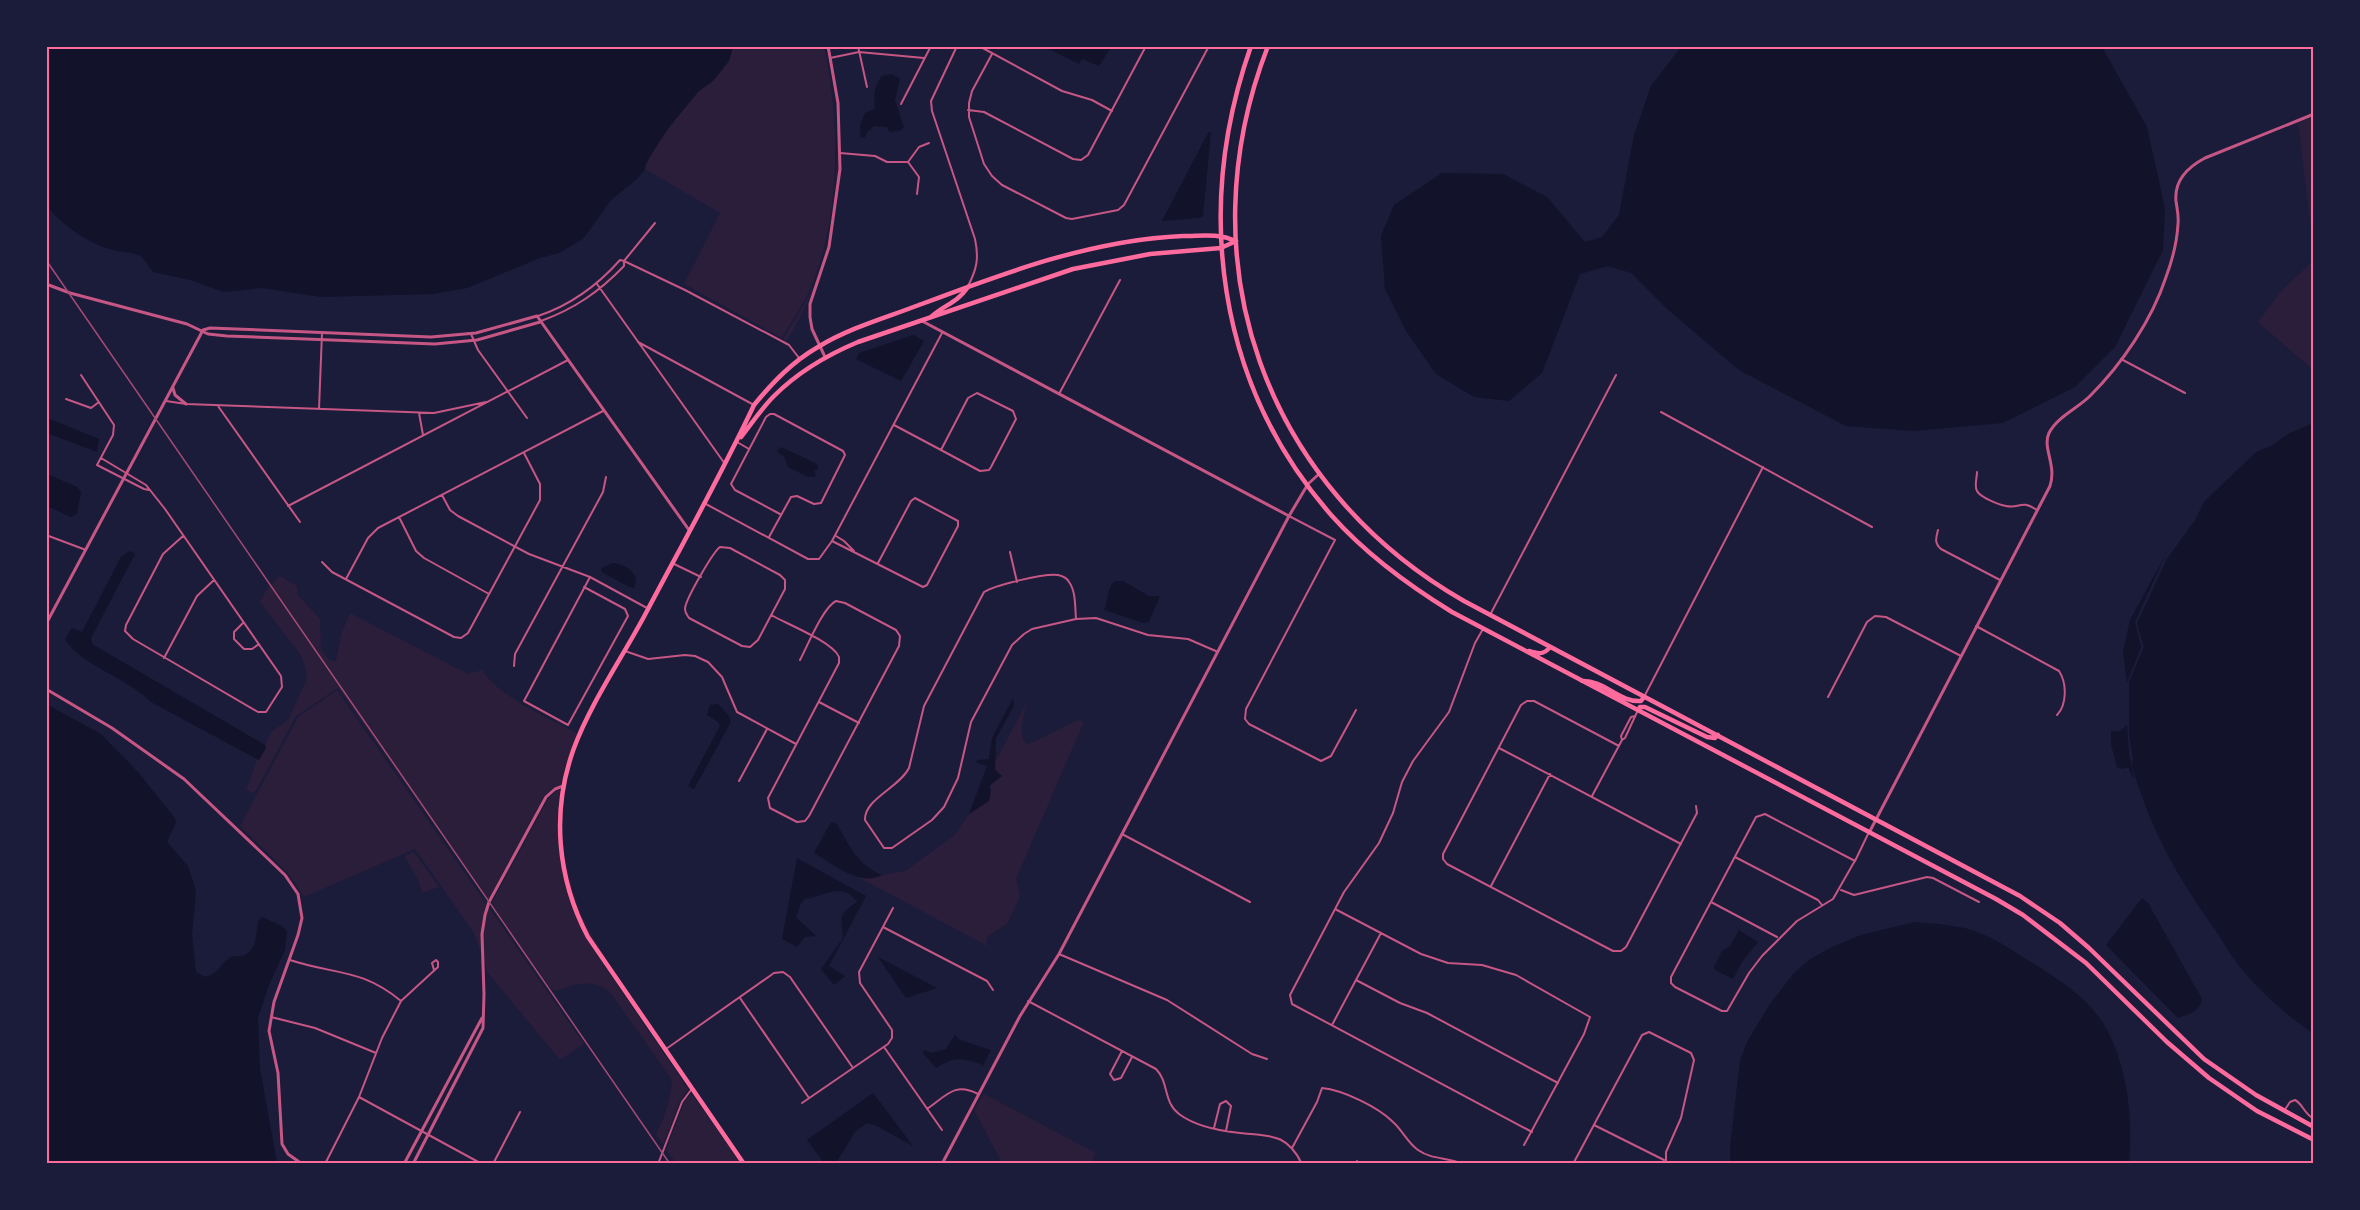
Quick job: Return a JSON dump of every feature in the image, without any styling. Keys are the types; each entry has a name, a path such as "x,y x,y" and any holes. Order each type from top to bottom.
{"main road":[{"path":"1251,46 1233,103 1227,132 1220,207 1221,249 1226,293 1245,366 1277,436 1333,517 1413,588 1483,629 1996,899 2047,933 2086,963 2158,1034 2201,1072 2257,1111 2313,1140"},
{"path":"1268,46 1254,87 1242,139 1236,189 1236,241 1242,298 1257,354 1280,407 1300,445 1319,474 1350,513 1392,552 1436,585 1993,880 2060,923 2107,964 2209,1063 2256,1095 2313,1127"},
{"path":"744,1164 588,938 576,914 569,892 562,858 560,816 564,786 580,735 725,464 754,405 772,383 799,359 820,345 869,323 968,287 1060,257 1106,246 1165,237 1221,234 1236,241"},
{"path":"736,442 774,396 799,374 825,357 858,342 1042,279 1098,263 1150,254 1221,249 1236,241"},
{"path":"929,319 939,309 959,299 968,287"},
{"path":"1500,638 1538,654 1546,652 1550,647"},
{"path":"1581,681 1595,682 1632,701 1641,701 1644,697"},
{"path":"1638,710 1641,706 1652,709 1707,737 1715,738 1718,735"},
{"path":"2201,1072 2209,1063"}],"street":[{"path":"825,357 812,329 810,304 833,230 840,153 838,103 828,46"},
{"path":"858,46 867,87"},
{"path":"901,104 931,46"},
{"path":"957,46 931,101 932,111 977,247 977,270 968,287"},
{"path":"979,46 1062,91 1092,100 1112,111"},
{"path":"968,110 984,112 1077,160 1088,155 1146,46"},
{"path":"992,54 972,91 968,110 984,164 997,181 1066,219 1118,210 1124,205 1209,46"},
{"path":"830,58 859,52 924,58"},
{"path":"1855,861 1766,814 1756,817 1671,977 1671,983 1722,1011 1727,1011 1749,973 1778,938 1797,921 1833,899 1855,861 2053,478 2053,467 2047,444 2050,430 2095,391 2121,359 2142,327 2166,279 2177,232 2176,196 2186,171 2205,158 2313,114"},
{"path":"908,162 919,147 929,142"},
{"path":"840,153 875,156 887,162 908,162"},
{"path":"908,162 919,177 917,194"},
{"path":"46,284 70,293 203,330 208,334 435,344 473,340 508,332 572,308 601,289 624,266 624,261 655,223"},
{"path":"46,624 203,330 210,328 430,337 471,334 537,316 567,304 597,284 620,260 685,290 789,345 799,359"},
{"path":"1059,394 1120,280"},
{"path":"597,284 725,464"},
{"path":"537,316 689,530"},
{"path":"922,321 1335,540 1246,710 1245,719 1249,724 1321,761 1331,756 1356,710"},
{"path":"319,410 322,333"},
{"path":"704,503 811,560 823,556 943,333"},
{"path":"471,334 527,418"},
{"path":"637,340 654,352 754,405"},
{"path":"288,506 568,359"},
{"path":"2121,359 2185,393"},
{"path":"81,375 112,421 114,430 97,465 149,490"},
{"path":"1490,615 1616,375"},
{"path":"173,388 175,395 186,404"},
{"path":"894,425 980,471 989,470 1015,423 1015,414 981,393 971,395 941,450"},
{"path":"66,399 91,408 99,402"},
{"path":"166,401 218,406 419,413 453,411 486,402"},
{"path":"218,406 300,522"},
{"path":"346,579 372,532 603,411"},
{"path":"1661,412 1872,526"},
{"path":"419,413 423,435"},
{"path":"768,538 780,514 794,495 814,504 821,503 845,455 843,451 774,414 766,417 732,480 732,488 780,514"},
{"path":"736,442 749,449"},
{"path":"322,562 332,572 454,637 461,638 468,633 538,503 541,493 540,484 524,453"},
{"path":"101,458 146,484 149,490 183,536 281,676 283,683 266,712 261,713 164,658 125,632 126,625 164,554 183,536"},
{"path":"1644,697 1763,467"},
{"path":"1977,472 1976,486 1980,495 2002,505 2010,507 2025,504 2037,510"},
{"path":"942,1164 1028,1001 1059,954 1289,516 1308,484 1319,474"},
{"path":"514,666 515,654 603,492 606,477"},
{"path":"442,495 450,510 458,516 514,547 590,577 648,609"},
{"path":"832,541 923,587 927,585 959,524 956,518 920,499 911,501 878,563"},
{"path":"399,517 416,550 424,558 489,594"},
{"path":"1938,530 1935,539 1941,549 2000,580"},
{"path":"835,535 854,551"},
{"path":"46,536 86,550"},
{"path":"724,546 780,575 785,580 786,586 771,615 758,640 746,647 689,618 685,611 700,577 715,552 724,546"},
{"path":"1010,552 1017,582"},
{"path":"672,563 700,577"},
{"path":"1076,619 1072,587 1065,578 1050,575 984,592 924,706 905,776 868,808 865,820 884,848 892,849 932,820 944,807 958,778 971,722 1016,640 1032,630 1076,619 1096,618 1148,635 1188,639 1218,652"},
{"path":"584,587 628,612 627,619 568,725 524,701 534,680 584,587 590,577"},
{"path":"164,658 197,596 214,580"},
{"path":"771,615 812,637 835,650 839,660 768,798 770,808 797,822 809,816 901,639 898,632 844,603 836,602 828,608 812,637 800,660"},
{"path":"46,613 51,615"},
{"path":"1828,697 1867,622 1875,616 1886,617 1961,656"},
{"path":"244,623 234,632 234,639 244,649 252,649 259,644"},
{"path":"1976,626 2059,671 2065,686 2062,706 2056,715"},
{"path":"1483,629 1452,706 1413,761 1402,782 1393,813 1379,843 1344,892 1290,995 1290,1000 1292,1004 1532,1132"},
{"path":"625,651 648,659 685,655 708,662 722,677 735,710 796,744"},
{"path":"46,689 122,735 184,779 285,875 300,899 302,918 271,1016 269,1031 278,1073 280,1126 284,1148 288,1154 302,1164"},
{"path":"818,701 859,723"},
{"path":"1619,746 1534,702 1527,701 1521,705 1443,854 1443,860 1613,951 1621,951 1626,947 1697,813 1696,806"},
{"path":"1591,796 1619,746 1621,736 1631,717 1635,716 1638,710"},
{"path":"739,781 767,729"},
{"path":"1499,748 1680,844"},
{"path":"1490,887 1550,774"},
{"path":"413,1164 483,1028 482,934 486,912 546,797 555,789 564,786"},
{"path":"1122,834 1250,902"},
{"path":"1735,857 1818,900 1822,905"},
{"path":"1840,889 1854,895 1927,877 1978,902"},
{"path":"1711,902 1778,938"},
{"path":"802,1103 884,1047 892,1038 892,1030 860,983 858,972 893,908"},
{"path":"1335,909 1434,959 1448,963 1482,964 1502,969 1586,1012 1590,1017 1589,1023 1524,1146"},
{"path":"883,927 987,981 993,990"},
{"path":"1332,1025 1381,933"},
{"path":"1059,954 1167,1000 1252,1054 1267,1059"},
{"path":"290,960 315,968 364,977 382,986 401,1001"},
{"path":"325,1164 359,1098 376,1053 401,1001 434,970"},
{"path":"664,1050 779,971 787,973 853,1068"},
{"path":"1356,980 1400,1003 1427,1013 1558,1083"},
{"path":"740,998 809,1098"},
{"path":"1028,1001 1156,1069 1163,1077 1169,1102 1179,1114 1226,1131 1274,1136 1292,1148 1302,1164"},
{"path":"271,1016 315,1028 376,1053"},
{"path":"404,1164 483,1016"},
{"path":"1574,1164 1594,1125 1642,1035 1652,1033 1691,1053 1694,1060 1681,1118 1666,1152 1666,1162 1594,1125"},
{"path":"884,1047 942,1130"},
{"path":"1122,1051 1110,1074 1114,1080 1121,1078 1132,1057"},
{"path":"927,1108 957,1088 967,1088 978,1094"},
{"path":"1292,1148 1322,1088 1336,1089 1384,1114 1395,1123 1410,1143 1427,1155 1463,1164"},
{"path":"658,1164 682,1102 692,1089"},
{"path":"359,1098 482,1164"},
{"path":"2284,1112 2290,1101 2295,1100 2313,1119"},
{"path":"1214,1128 1220,1104 1227,1101 1231,1107 1226,1131"},
{"path":"493,1164 520,1112"}],"shaded area":[{"path":"46,47 733,47 729,61 714,80 698,92 666,131 646,163 645,169 637,179 611,200 583,239 559,253 540,258 467,288 433,294 321,297 262,288 224,292 190,280 153,272 141,256 103,247 61,221 47,207"},
{"path":"733,47 824,47 829,75 833,104 835,165 829,226 810,289 782,338 684,284 720,213 645,169 668,130 691,99 723,67"},
{"path":"1045,47 1111,47 1099,66 1082,59 1079,64"},
{"path":"1681,47 2102,47 2147,127 2165,209 2163,250 2115,347 2075,387 2003,423 1913,431 1846,426 1739,370 1666,308 1631,273 1608,266 1580,274 1542,373 1509,401 1474,397 1436,374 1406,331 1385,289 1381,236 1394,205 1442,173 1503,174 1547,197 1585,242 1602,237 1619,215 1634,135 1651,86"},
{"path":"892,74 900,79 895,100 904,127 901,130 890,132 887,127 874,126 865,137 861,138 860,126 865,113 875,109 874,96 877,84 882,76"},
{"path":"2313,117 2313,243 2298,123"},
{"path":"1211,132 1203,216 1162,221 1208,133"},
{"path":"838,143 838,180 830,238 812,292 787,341 783,339 812,290 826,249 835,196"},
{"path":"2313,261 2313,370 2258,322 2282,290"},
{"path":"913,335 924,341 901,381 856,359 859,353"},
{"path":"47,418 99,439 97,452 47,433"},
{"path":"2313,423 2313,1033 2281,1009 2242,969 2188,889 2166,851 2147,811 2132,766 2129,734 2129,682 2144,647 2137,623 2167,559 2195,520 2204,502 2256,452"},
{"path":"781,447 817,464 818,469 814,471 816,476 808,477 788,467 784,456 777,452"},
{"path":"47,474 77,487 81,492 77,514 71,517 47,506"},
{"path":"130,551 135,554 91,638 92,644 265,745 266,748 259,760 151,702 130,685 82,657 65,639 72,628 82,632 121,557"},
{"path":"2165,556 2135,622 2141,647 2127,682 2123,652 2130,620"},
{"path":"613,563 627,568 634,574 636,583 634,588 602,572 601,568"},
{"path":"280,576 297,586 298,595 320,619 321,649 329,660 336,661 341,634 350,613 468,674 482,670 490,680 512,698 577,733 561,784 544,796 488,900 338,688 296,716 257,789 253,793 246,790 271,732 288,720 307,679 300,654 260,602 268,587"},
{"path":"1115,581 1123,581 1149,596 1160,596 1149,622 1143,623 1104,610 1110,587"},
{"path":"337,690 584,1044 560,1060 488,973 474,933 415,849 304,897 288,873 240,826 298,717"},
{"path":"1013,698 1014,706 996,738 995,770 1002,776 989,786 991,790 989,801 969,814 987,766 976,762 989,759 992,738"},
{"path":"46,704 101,734 138,772 174,817 176,822 167,842 188,866 196,891 192,935 196,972 205,977 215,972 233,956 250,952 255,943 258,921 262,917 282,926 287,931 285,950 269,985 258,1018 260,1069 277,1163 47,1163"},
{"path":"718,704 729,716 731,722 694,789 688,786 720,726 707,715 710,705"},
{"path":"1026,704 1022,736 1027,745 1076,721 1083,721 1083,724 1016,879 1020,897 1007,924 988,936 986,942 989,947 858,877 865,878 905,871 955,835 969,814 989,801 995,762"},
{"path":"2127,725 2134,780 2128,767 2123,769 2117,767 2111,744 2111,731 2120,731"},
{"path":"561,790 559,829 562,866 578,921 586,939 688,1089 680,1101 663,1145 656,1134 667,1108 672,1080 610,992 591,984 570,986 556,991 551,989 491,904 548,799 556,791"},
{"path":"831,822 837,824 850,847 861,860 882,875 874,878 856,876 814,853"},
{"path":"562,835 571,883 583,917 603,954 653,1029 590,936 584,924 571,887 565,861"},
{"path":"414,852 439,887 422,893 418,879 404,856"},
{"path":"797,858 866,896 829,966 845,976 834,985 821,969 843,938 841,921 843,914 857,902 846,892 840,891 805,899 796,917 816,936 805,937 797,947 782,939"},
{"path":"2142,898 2148,903 2202,999 2196,1010 2190,1014 2178,1018 2106,945"},
{"path":"1915,922 1958,927 1992,938 2068,986 2090,1006 2107,1030 2120,1061 2129,1113 2129,1163 1730,1163 1740,1061 1747,1042 1770,1004 1794,973 1809,960 1830,948 1861,935"},
{"path":"1739,930 1758,942 1742,962 1733,979 1715,970 1714,967 1722,951 1730,946"},
{"path":"878,957 937,988 906,998"},
{"path":"955,1035 960,1040 991,1050 982,1067 981,1064 958,1059 948,1061 936,1068 923,1053 924,1050 932,1053 946,1049"},
{"path":"691,1093 741,1163 676,1163 666,1150 684,1103"},
{"path":"873,1093 913,1146 867,1123 855,1132 836,1163 824,1163 807,1140"},
{"path":"984,1094 1096,1153 1091,1163 1002,1163 974,1110"}],"railway":[{"path":"46,260 670,1164"}]}
